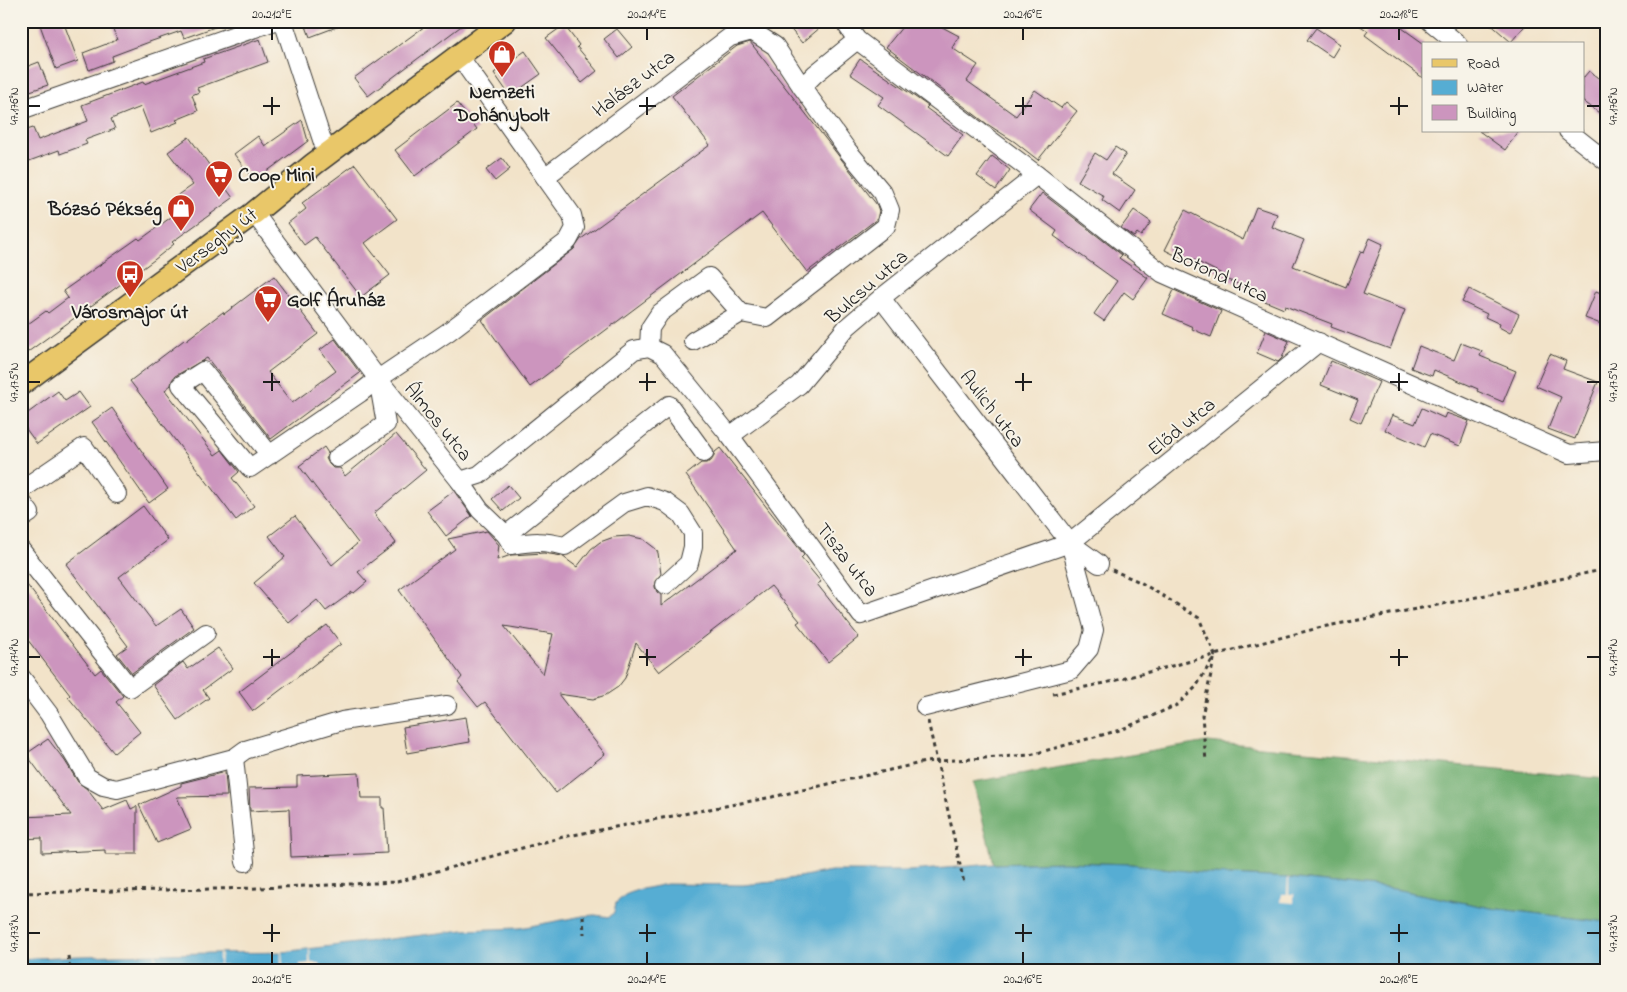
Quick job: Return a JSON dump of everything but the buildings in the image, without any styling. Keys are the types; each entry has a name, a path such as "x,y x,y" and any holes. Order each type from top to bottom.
{"main road":[{"name":"Verseghy út","path":"21,384 254,213 327,155 505,21"}],"street":[{"path":"21,110 275,21"},
{"path":"283,21 327,155"},
{"name":"Botond utca","path":"844,21 857,40 1037,174 1162,273 1569,454 1606,451"},
{"path":"1430,21 1456,42"},
{"name":"Halász utca","path":"545,177 730,37 752,31 775,46 848,151 883,193 890,210 886,226 767,318 742,313"},
{"path":"802,87 857,40"},
{"path":"270,455 203,371 181,385 250,468 270,455 360,393 378,379 448,332 568,241 575,228 572,215 459,56"},
{"path":"1569,132 1606,161"},
{"name":"Bulcsu utca","path":"730,436 799,384 847,327 1037,174"},
{"name":"Álmos utca","path":"254,213 378,379 460,481 479,475 641,349"},
{"path":"641,349 650,328 660,313 709,277 742,313 693,341"},
{"name":"Aulich utca","path":"881,298 1070,543"},
{"name":"Előd utca","path":"1070,543 1319,342"},
{"name":"Tisza utca","path":"641,349 663,354 730,436 861,615 1070,543"},
{"path":"337,458 386,424 378,379"},
{"path":"506,535 669,406 704,453"},
{"path":"21,490 84,446 117,494"},
{"path":"460,481 480,510 506,535 512,546 533,541 565,546 624,503 646,496 665,502 681,514 693,533 693,547 689,563 665,585"},
{"path":"21,501 30,513 21,519"},
{"path":"1070,543 1099,564"},
{"path":"926,714 1072,670 1089,649 1094,630 1070,543"},
{"path":"21,550 130,688 206,633"},
{"path":"21,677 49,714 87,777 103,786 117,789 234,758 245,750 342,721 447,705"},
{"path":"234,758 244,862"}],"path":[{"path":"1099,564 1140,582 1199,618 1215,656 1202,716 1206,761"},
{"path":"21,893 259,888 397,882 563,837 772,797 926,762 1030,755 1120,730 1177,704 1196,687 1215,656 1322,627 1463,600 1606,569"},
{"path":"926,714 964,883"},
{"path":"583,916 584,934"},
{"path":"68,956 70,971"}],"green space":[{"path":"1207,742 1606,779 1606,922 1491,908 1394,889 1288,878 1210,874 1131,864 1064,862 994,864 973,782"}],"water":[{"path":"1064,862 1131,864 1210,874 1288,878 1394,889 1491,908 1606,922 1606,971 21,971 21,959 282,952 464,930 520,928 583,916 610,917 614,912 616,903 625,895 637,890 667,884 743,885 772,882 831,871 909,871 994,864"}],"pier":[{"path":"1288,878 1289,894 1294,894 1294,903 1280,902 1281,894 1287,894"},
{"path":"310,949 311,963 320,963 320,971 300,971 300,964 309,963"},
{"path":"281,952 283,965 290,965 290,971 275,971 275,966 281,965"},
{"path":"219,953 221,953 220,965 226,965 226,971 213,971 213,965 219,965"},
{"path":"155,954 156,963 164,962 165,971 149,971 149,964 155,963"}],"place":[{"name":"Nemzeti Dohánybolt","path":"502,78"},
{"name":"Coop Mini","path":"219,198"},
{"name":"Bózsó Pékség","path":"181,232"},
{"name":"Városmajor út","path":"130,298"},
{"name":"Golf Áruház","path":"268,323"}]}
